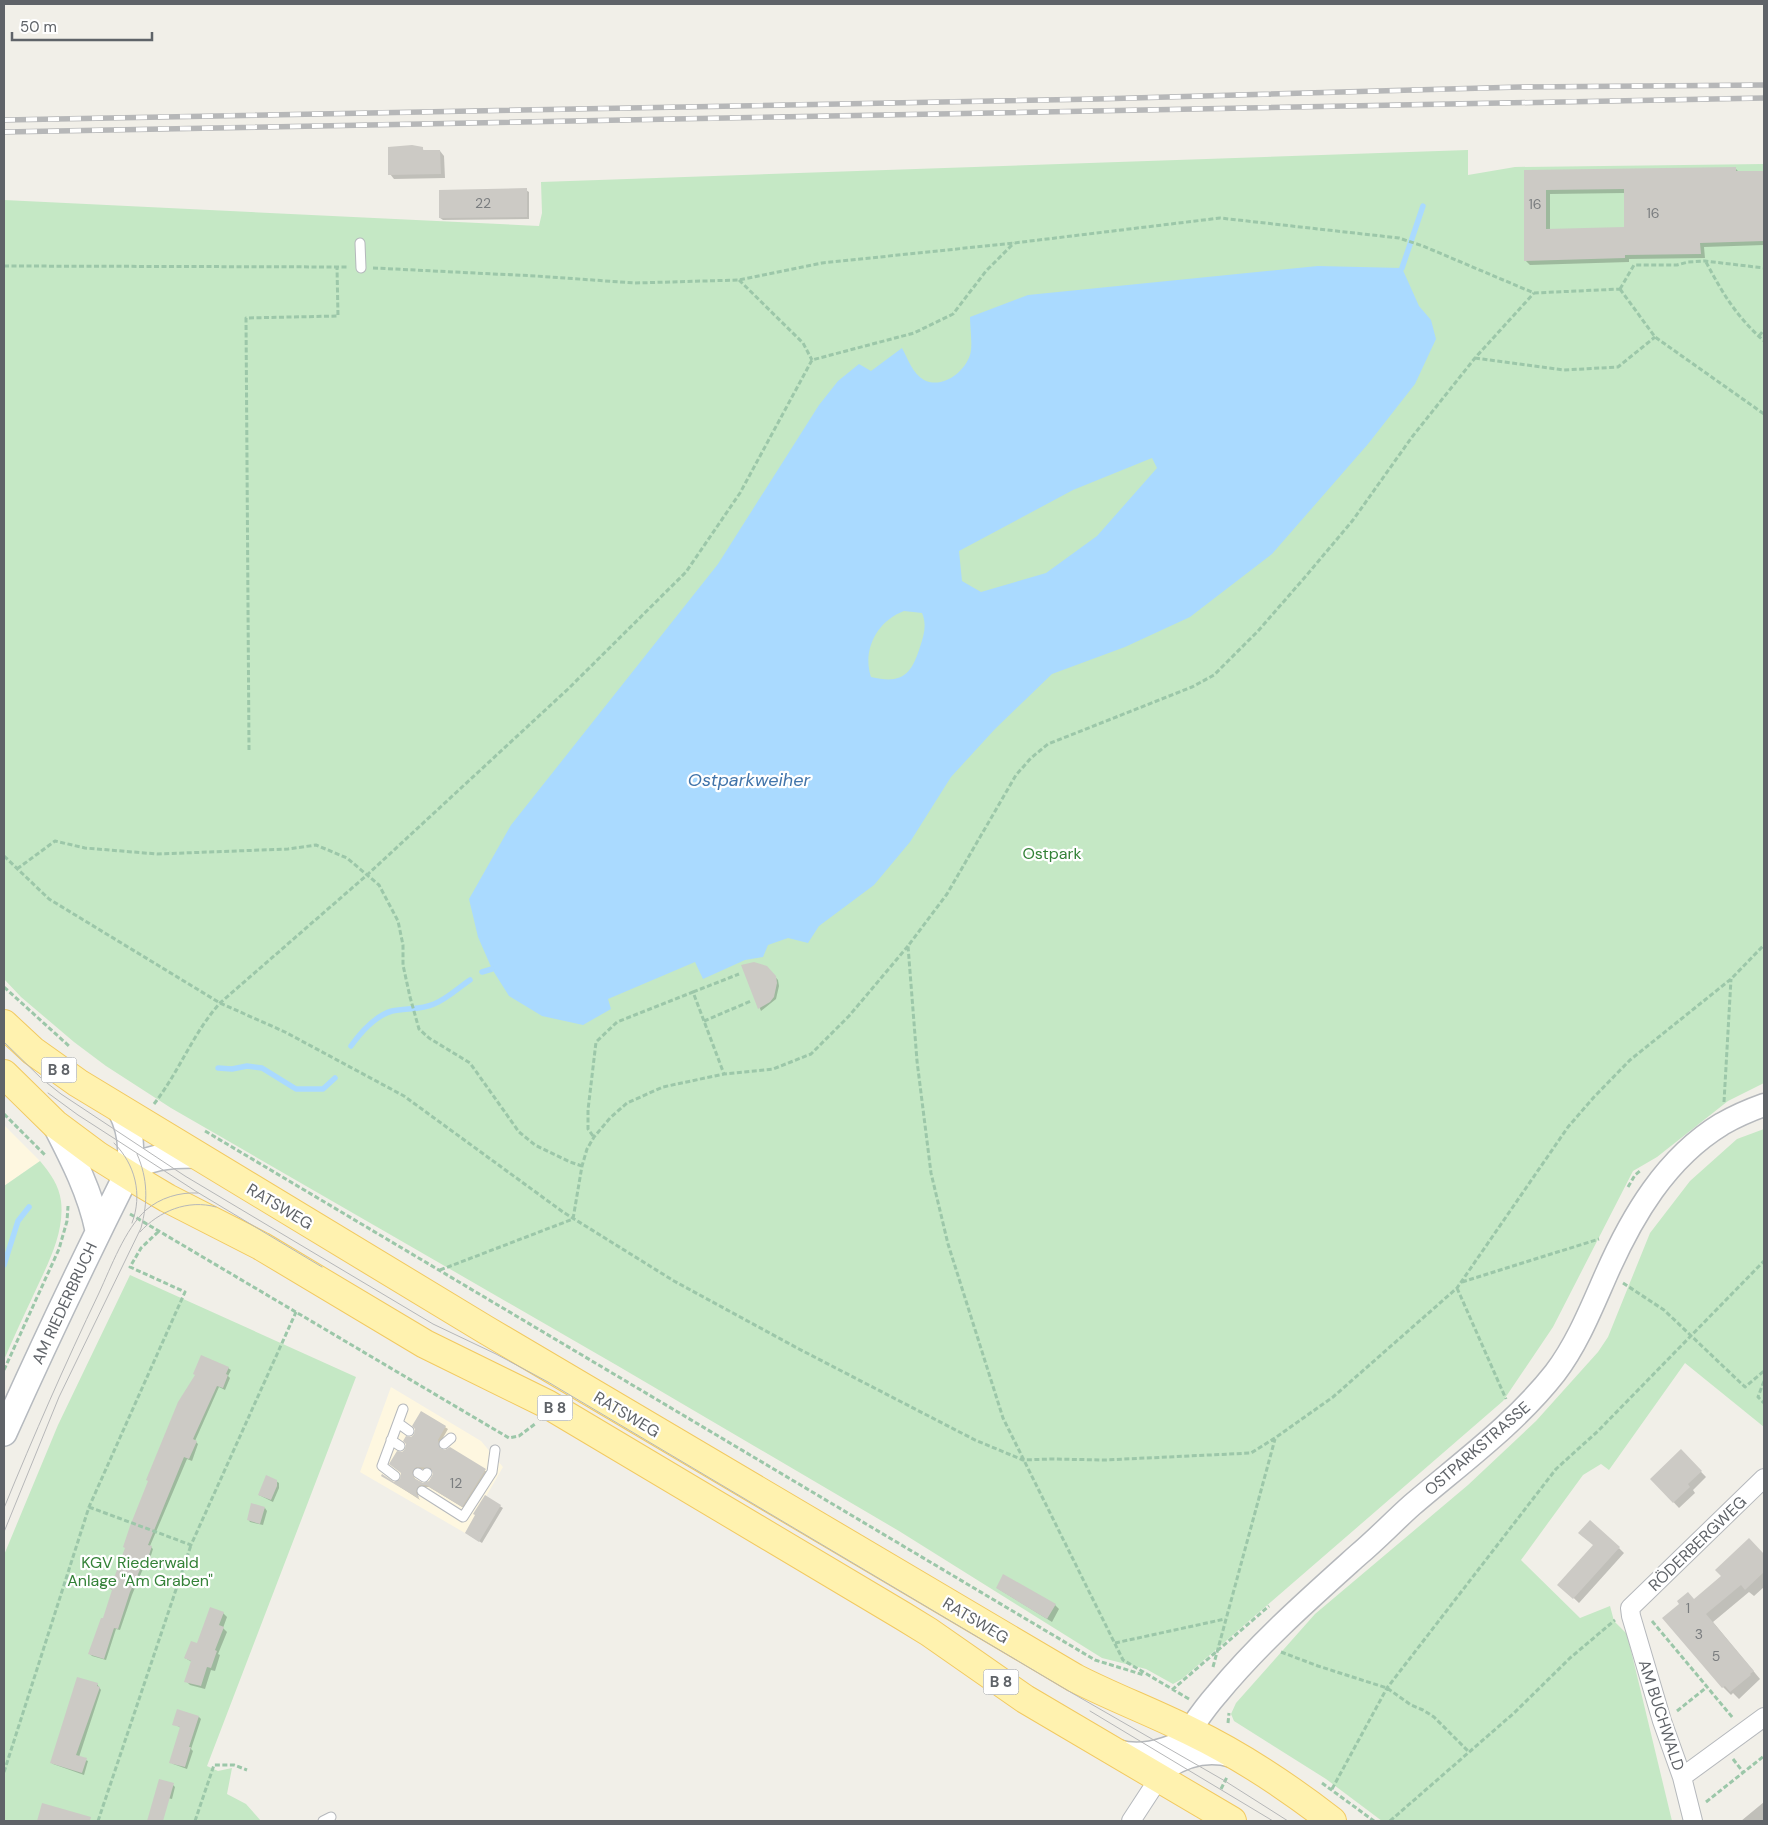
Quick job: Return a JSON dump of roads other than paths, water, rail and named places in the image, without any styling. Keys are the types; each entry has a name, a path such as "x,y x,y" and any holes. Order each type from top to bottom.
{"main road":[{"name":"RATSWEG","path":"4,1024 33,1051 56,1068 120,1109 198,1142 486,1330 1075,1678 1187,1736"},
{"name":"RATSWEG","path":"4,1074 55,1124 98,1156 127,1174 167,1198 261,1246 398,1329 548,1404 910,1620 1025,1699 1101,1744 1162,1773"},
{"path":"120,1109 126,1121 131,1141 130,1164 127,1174"},
{"path":"55,1124 80,1174 98,1230"},
{"path":"127,1174 147,1160 178,1155 198,1142"},
{"name":"AM RIEDERBRUCH","path":"4,1434 36,1360 127,1174"},
{"name":"B 8","path":"1187,1736 1234,1765 1312,1805 1332,1821"},
{"name":"B 8","path":"1162,1773 1232,1821"}],"street":[{"name":"OSTPARKSTRASSE","path":"1162,1773 1215,1696 1240,1668 1305,1603 1411,1506 1515,1417 1556,1372 1590,1312 1639,1210 1666,1173 1698,1142 1720,1125 1764,1104"},
{"name":"RÖDERBERGWEG","path":"1630,1608 1764,1478"},
{"name":"AM BUCHWALD","path":"1630,1608 1662,1721 1682,1777 1692,1817"},
{"path":"1682,1777 1764,1717"},
{"name":"B 8","path":"1101,1744 1118,1752 1136,1755 1158,1752 1187,1736"},
{"name":"B 8","path":"1162,1773 1180,1760 1198,1754 1223,1753 1234,1765"},
{"path":"1131,1821 1162,1773"}],"lane":[{"path":"360,243 361,268"},
{"path":"395,1476 382,1466 389,1455 391,1440 402,1409"},
{"path":"398,1423 409,1431"},
{"path":"391,1440 400,1446"},
{"path":"422,1492 464,1517 492,1472 495,1450"}],"water":[{"name":"Ostparkweiher","path":"1318,266 1402,268 1419,306 1431,320 1436,339 1415,384 1368,444 1272,554 1190,617 1125,647 1052,674 995,729 951,777 910,842 874,885 819,926 808,943 788,938 768,945 763,957 745,960 703,979 695,962 608,999 611,1009 583,1025 542,1016 509,996 492,969 478,937 469,899 511,825 718,564 819,405 838,381 859,364 871,371 902,348 914,370 924,380 938,382 952,378 963,368 970,355 970,317 1028,295","holes":["1152,458 1157,468 1097,536 1046,573 981,592 962,581 959,551 1073,490","904,611 922,613 924,630 917,657 913,665 903,676 890,679 871,677 869,657 870,647 874,638 886,622"]}],"waterway":[{"path":"1402,268 1423,206"},
{"path":"482,972 492,969"},
{"path":"351,1046 364,1030 386,1013 434,1004 470,980"},
{"path":"218,1068 232,1069 247,1066 262,1068 296,1089 323,1089 335,1078"},
{"path":"4,1265 18,1221 29,1207"}],"tram line":[{"path":"4,1042 42,1079 61,1094 185,1176 433,1324 496,1354 548,1382 1072,1693 1225,1781 1288,1821"},
{"path":"48,1093 78,1115 197,1192 322,1267"},
{"path":"114,1143 127,1160 135,1180 137,1201 132,1223"},
{"path":"4,1532 59,1397 141,1228 146,1191 141,1163 137,1154"},
{"path":"4,1508 74,1346 131,1227 146,1210 157,1202 177,1195 198,1193"},
{"path":"140,1232 156,1218 175,1209 195,1205 216,1207"},
{"path":"1090,1711 1273,1821"}],"railway":[{"path":"4,120 1098,99 1520,87 1764,85"},
{"path":"4,132 1764,98"}],"park label":[{"name":"Ostpark","path":"1052,853"},
{"name":"KGV Riederwald Anlage \"Am Graben\"","path":"140,1571"}]}
